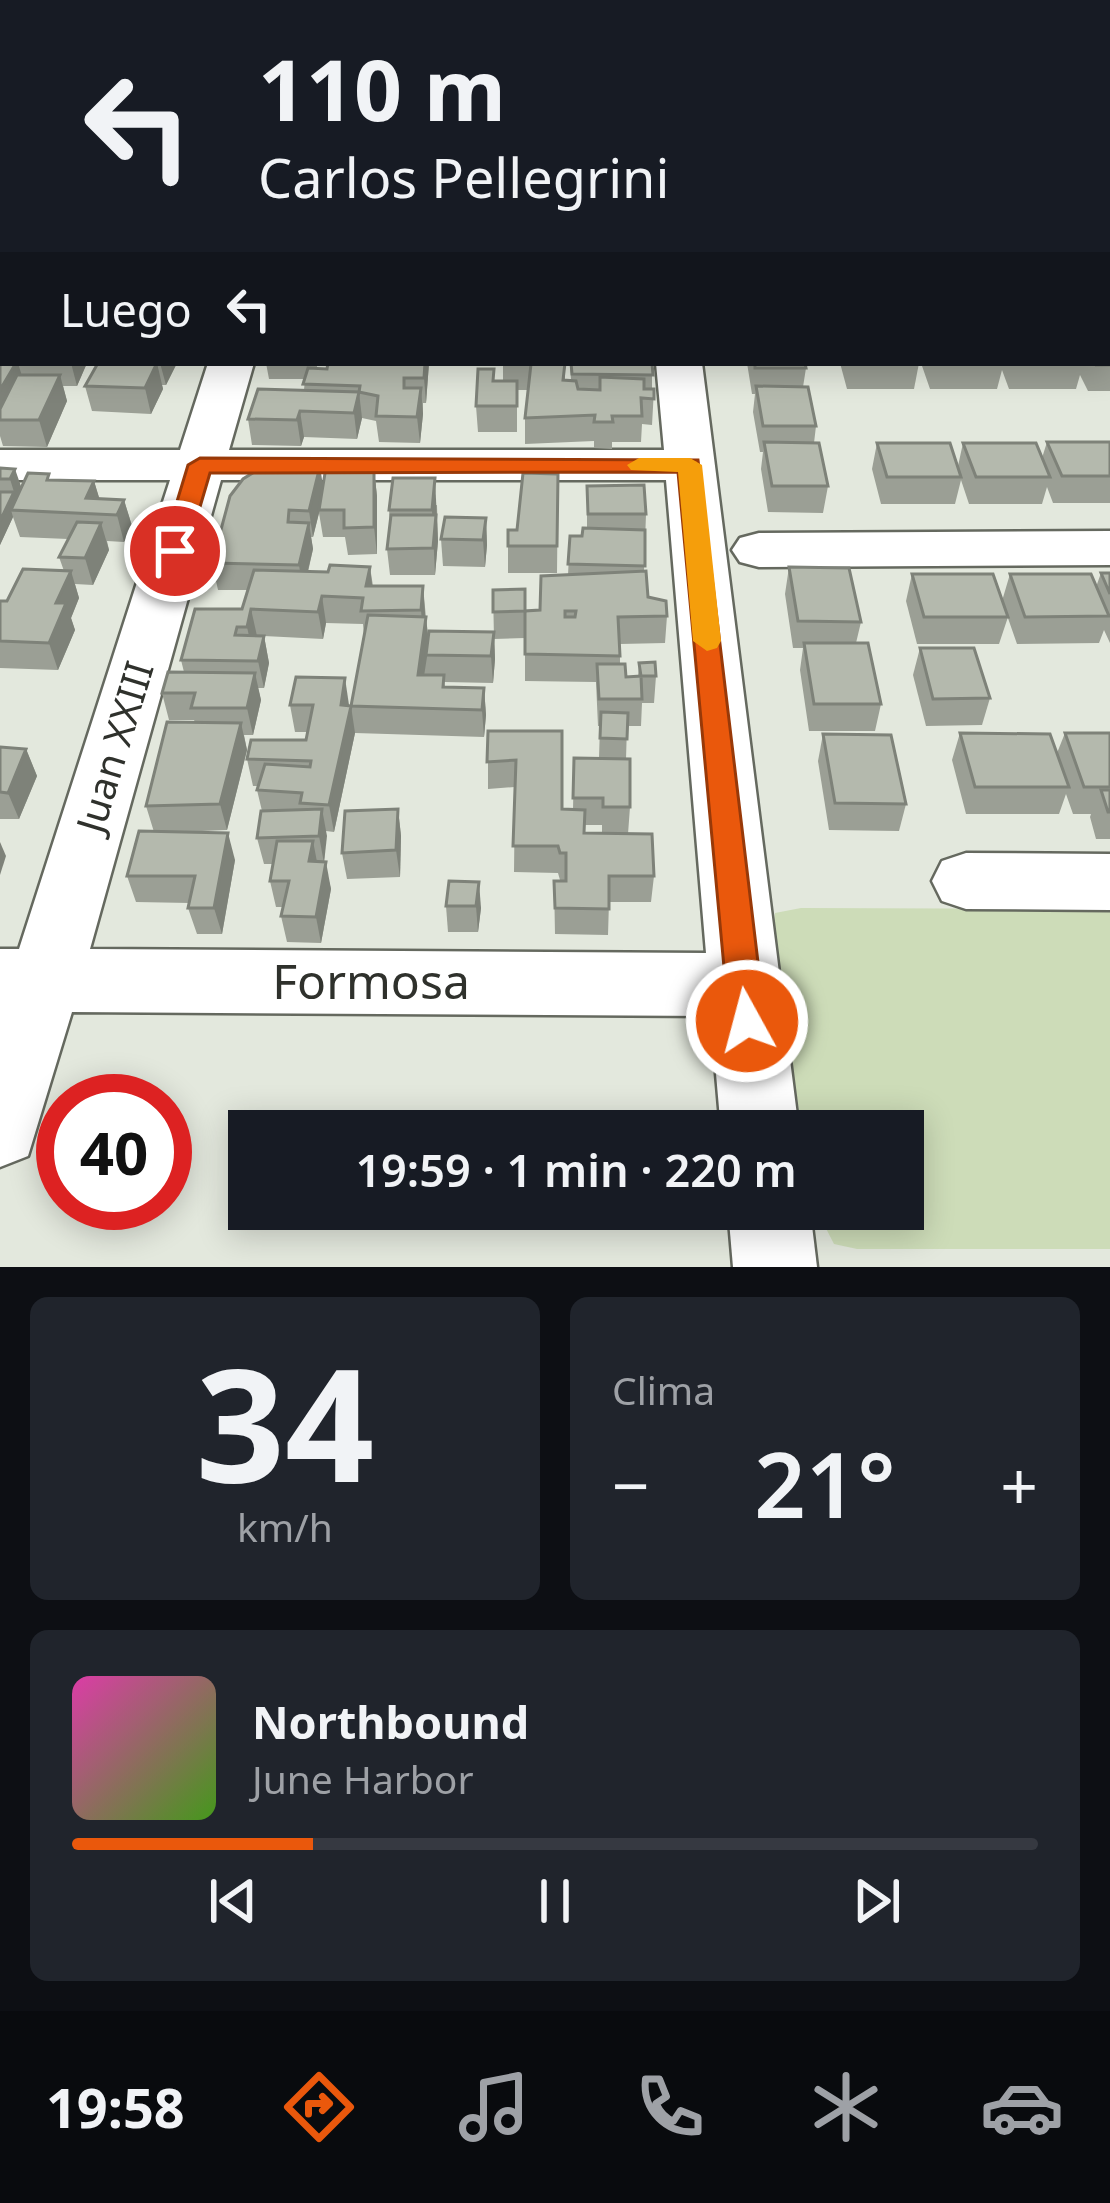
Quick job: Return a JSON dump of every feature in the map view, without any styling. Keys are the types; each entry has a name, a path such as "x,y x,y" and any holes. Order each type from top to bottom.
{"street":[{"name":"Juan XXIII","path":"0,1130 22,980 230,366"},
{"path":"679,366 758,1110"},
{"path":"0,465 690,465"},
{"path":"759,550 1110,548"},
{"path":"966,881 1110,882"},
{"name":"Formosa","path":"22,980 743,985"},
{"path":"771,1230 775,1267"}],"green space":[{"path":"801,908 1110,909 1110,1249 857,1249 834,1244 827,1230 924,1230 924,1110 799,1110 773,936 775,913"}],"building":[{"path":"0,366 14,366 0,390"},
{"path":"96,366 156,366 145,388 85,386"},
{"path":"425,366 424,378 404,378 404,388 421,388 417,417 376,416 378,396 359,392 360,386 303,384 308,368"},
{"path":"531,366 565,366 563,380 576,381 578,389 600,390 600,377 644,379 644,389 654,389 654,399 641,398 642,416 612,416 613,422 594,422 595,415 525,418"},
{"path":"571,366 652,366 653,375 572,374"},
{"path":"806,366 806,368 755,368"},
{"path":"478,369 494,369 493,381 517,381 517,406 476,406"},
{"path":"17,375 60,375 39,420 0,420 0,409"},
{"path":"756,386 808,387 816,426 763,426"},
{"path":"258,389 359,392 354,413 300,411 297,420 248,419"},
{"path":"764,442 819,443 828,486 772,486"},
{"path":"1047,442 1110,442 1110,476 1062,476"},
{"path":"877,443 950,443 961,477 887,477"},
{"path":"963,443 1036,443 1050,477 976,477"},
{"path":"320,466 309,511 289,510 288,522 309,523 299,565 212,563 230,496 243,479 259,469"},
{"path":"326,467 374,470 374,527 344,528 344,510 319,510"},
{"path":"0,468 15,469 10,479 0,479"},
{"path":"28,473 49,474 47,480 94,481 86,498 124,500 117,515 11,510"},
{"path":"523,473 558,474 557,546 508,546 508,530 517,530"},
{"path":"393,478 435,478 432,510 389,510"},
{"path":"644,485 646,514 588,514 587,486"},
{"path":"0,492 14,492 0,521"},
{"path":"391,515 436,515 433,548 387,549"},
{"path":"445,517 486,518 483,540 441,539"},
{"path":"77,522 101,523 85,558 59,557"},
{"path":"583,528 645,530 645,566 568,564 570,536 582,536"},
{"path":"330,565 370,567 366,586 423,586 421,610 361,611 363,598 322,596 318,612 251,609 247,627 237,627 235,635 264,636 258,661 181,660 195,609 242,609 254,570 328,572"},
{"path":"789,567 849,568 861,622 798,621"},
{"path":"23,569 71,571 56,603 66,603 49,643 0,641 0,601 7,601"},
{"path":"646,571 648,597 666,601 667,616 618,617 620,656 525,654 525,611 540,610 541,576"},
{"path":"1101,573 1110,573 1110,594"},
{"path":"912,574 993,574 1008,617 924,617"},
{"path":"1010,574 1091,574 1109,616 1025,617"},
{"path":"525,589 525,611 493,612 493,590"},
{"path":"368,615 426,617 418,675 444,675 443,687 484,688 482,710 351,706"},
{"path":"429,631 494,632 491,656 426,655"},
{"path":"804,643 868,643 881,704 814,704"},
{"path":"920,648 974,648 990,698 933,699"},
{"path":"655,662 656,676 641,676 639,663"},
{"path":"597,664 625,664 626,677 641,676 642,699 599,699"},
{"path":"168,672 255,673 247,708 191,708 195,693 162,693"},
{"path":"296,677 345,678 341,705 351,706 329,805 300,803 302,793 257,790 265,764 310,767 311,761 247,759 251,740 306,740 313,705 290,705"},
{"path":"601,712 628,713 627,739 600,738"},
{"path":"167,722 241,723 220,804 146,806"},
{"path":"488,731 562,731 562,809 585,810 584,833 652,834 654,876 609,876 609,909 555,908 554,881 566,881 566,853 560,853 558,846 513,846 516,760 487,762"},
{"path":"960,733 1050,734 1069,787 975,787"},
{"path":"1065,733 1110,733 1110,787 1084,787"},
{"path":"823,734 891,735 906,804 835,803"},
{"path":"0,747 26,749 8,793 0,792"},
{"path":"574,758 630,759 630,807 603,807 603,798 573,798"},
{"path":"1101,790 1110,790 1110,812 1108,812"},
{"path":"322,809 319,836 257,838 261,811"},
{"path":"398,809 396,850 342,853 345,811"},
{"path":"139,831 228,833 214,908 188,908 195,876 127,876"},
{"path":"277,841 313,841 309,861 326,862 316,917 281,916 289,881 270,881"},
{"path":"449,881 479,882 476,906 446,906"}],"slow traffic":[{"path":"639,465 690,465 707,641"}],"route":[{"path":"175,551 200,465 690,465 747,1021"}]}
